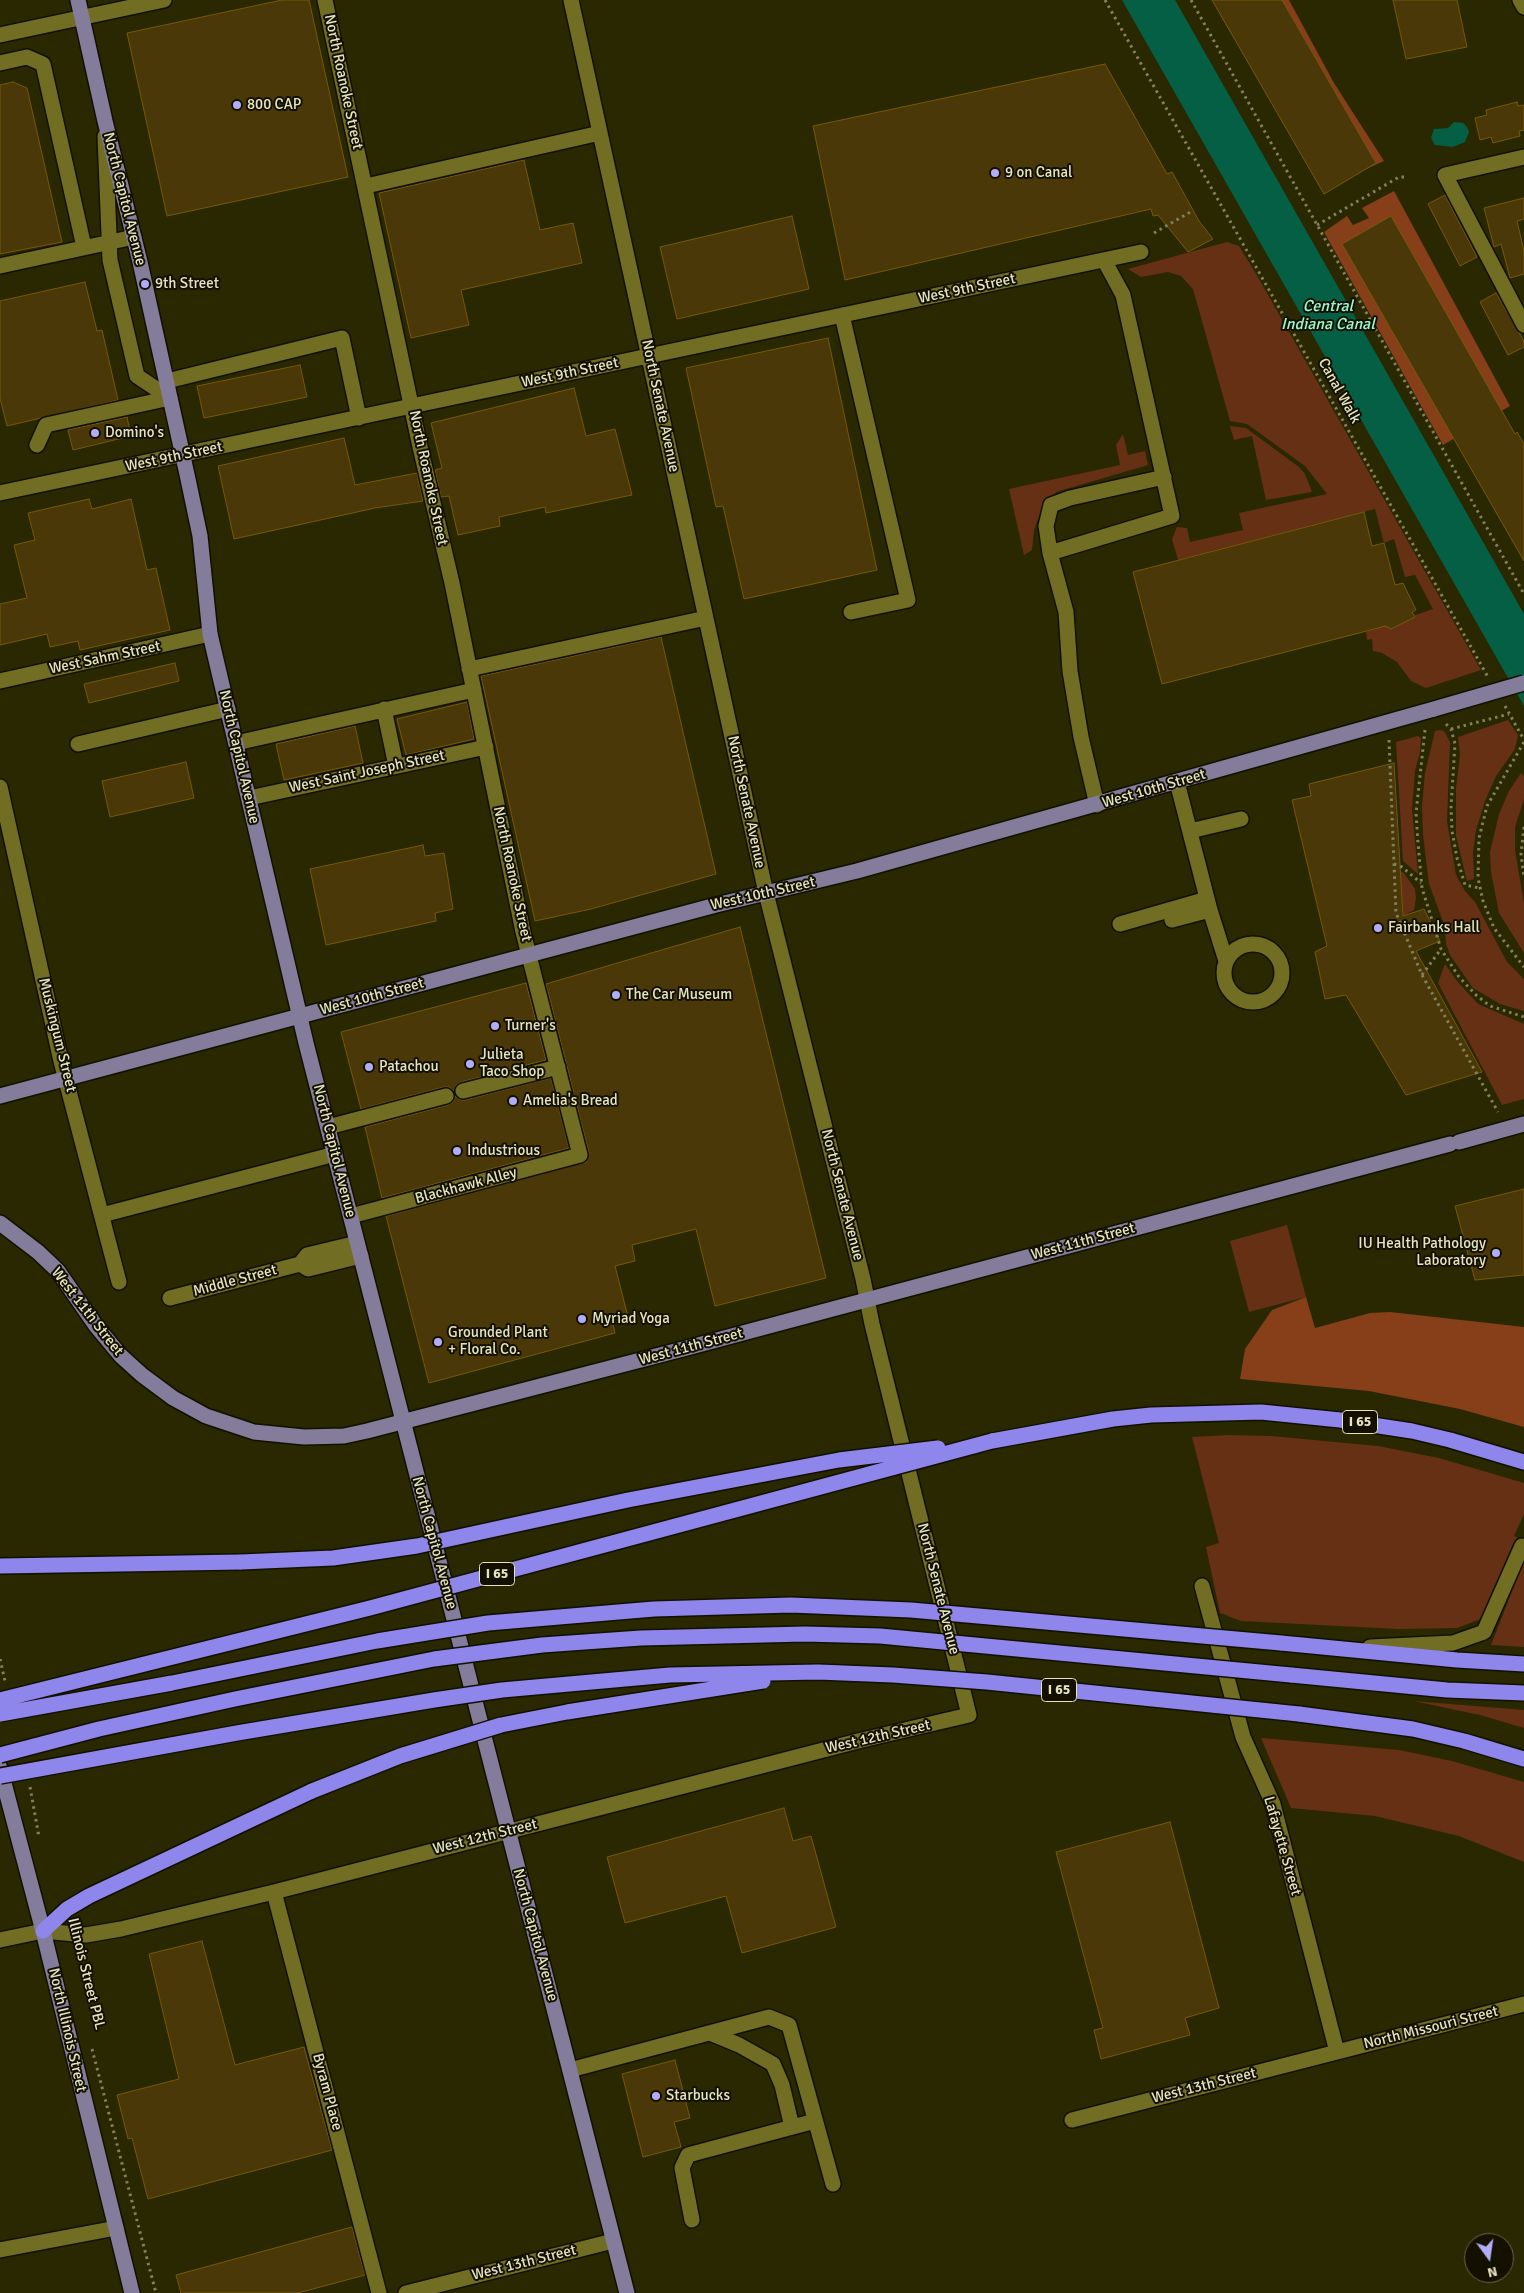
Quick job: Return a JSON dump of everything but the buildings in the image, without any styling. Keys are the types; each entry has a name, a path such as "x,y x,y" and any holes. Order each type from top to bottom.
{"highway":[{"name":"I 65","path":"3,1694 370,1608 992,1441 1113,1419 1192,1412 1261,1412 1373,1424 1450,1440 1524,1462"},
{"path":"0,1566 242,1562 332,1558 393,1550 628,1500 839,1460 992,1441"},
{"path":"0,1714 172,1683 368,1643 488,1623 654,1609 790,1605 911,1610 1524,1664"},
{"path":"0,1755 99,1729 234,1699 434,1659 542,1645 640,1638 805,1634 880,1636 1447,1690 1524,1693"},
{"name":"I 65","path":"0,1776 237,1733 502,1690 670,1675 818,1672 987,1682 1299,1714 1413,1729 1464,1741 1524,1759"},
{"path":"43,1931 84,1898 312,1791 400,1756 501,1725 567,1712 818,1672"}],"main road":[{"name":"North Capitol Avenue","path":"78,0 105,121 134,237 200,536 210,634 300,1016 627,2293"},
{"name":"West 10th Street","path":"0,1096 530,955 848,874 1524,683"},
{"name":"West 11th Street","path":"0,1223 38,1252 58,1271 96,1326 121,1356 157,1387 197,1411 254,1432 304,1437 344,1436 867,1300 1524,1124"},
{"name":"North Illinois Street","path":"0,1768 43,1931 132,2293"}],"street":[{"path":"0,36 164,0"},
{"name":"North Roanoke Street","path":"325,0 530,955 580,1155"},
{"name":"North Senate Avenue","path":"571,0 766,894 969,1716"},
{"path":"1520,0 1524,7"},
{"path":"0,63 27,57 43,64 84,247"},
{"path":"105,121 110,260 137,376 170,398"},
{"path":"366,186 600,132"},
{"path":"1524,157 1445,175 1524,325"},
{"path":"0,266 134,237"},
{"name":"West 9th Street","path":"0,494 1141,252"},
{"path":"1050,553 1172,516 1123,295 1104,260"},
{"path":"842,315 908,600 851,612"},
{"path":"166,380 342,338 359,418"},
{"path":"36,445 46,425 170,398"},
{"path":"1097,805 1081,737 1072,687 1066,612 1050,553 1046,526 1052,505 1070,498 1164,477"},
{"path":"469,670 706,618"},
{"name":"West Sahm Street","path":"0,681 210,634"},
{"path":"236,743 474,690"},
{"path":"78,744 228,709"},
{"path":"384,709 396,766"},
{"name":"West Saint Joseph Street","path":"248,798 486,747"},
{"path":"1177,782 1226,961"},
{"name":"Muskingum Street","path":"0,787 67,1078 119,1282"},
{"path":"1190,831 1241,819"},
{"path":"1121,929 1209,904"},
{"path":"463,1091 558,1067"},
{"path":"328,1127 446,1096"},
{"path":"102,1215 335,1154"},
{"name":"Blackhawk Alley","path":"351,1216 580,1155"},
{"name":"Middle Street","path":"170,1298 300,1264 308,1269 359,1249"},
{"path":"1334,1648 1453,1643 1484,1632 1522,1546"},
{"name":"Lafayette Street","path":"1202,1586 1243,1737 1273,1804 1337,2052"},
{"name":"West 12th Street","path":"0,1940 43,1931 86,1935 105,1932 274,1892 814,1752 969,1716"},
{"name":"Byram Place","path":"274,1892 379,2293"},
{"name":"North Missouri Street","path":"1337,2052 1524,2004"},
{"path":"570,2070 768,2017 789,2025 833,2184"},
{"path":"710,2033 739,2045 773,2064 782,2085 792,2127"},
{"name":"West 13th Street","path":"1072,2120 1337,2052"},
{"path":"692,2220 682,2168 688,2155 816,2121"},
{"path":"0,2250 116,2228"},
{"name":"West 13th Street","path":"406,2293 613,2241"}],"path":[{"name":"Canal Walk","path":"1105,0 1491,682"},
{"path":"1191,0 1524,594"},
{"path":"1317,225 1399,177 1408,177"},
{"path":"1154,233 1192,211"},
{"path":"1500,698 1524,741 1487,806 1479,838 1479,888 1494,928 1524,967"},
{"path":"1434,709 1451,729 1455,744 1451,807 1452,831 1465,885 1479,888"},
{"path":"1451,729 1509,714"},
{"path":"1426,725 1416,813 1421,883 1441,949 1459,976 1476,995 1490,1006 1524,1017"},
{"path":"1389,736 1396,913 1422,975 1498,1112"},
{"path":"1524,827 1521,854 1524,877"},
{"path":"1394,864 1402,867 1421,883"},
{"path":"1422,975 1441,949"},
{"path":"0,1659 3,1694"},
{"path":"28,1779 39,1842"},
{"name":"Illinois Street PBL","path":"92,2046 156,2293"}],"shaded area":[{"path":"1244,0 1289,0 1334,83 1384,161 1364,170 1376,163 1285,5 1232,35 1219,13"},
{"path":"1394,191 1510,406 1443,445 1324,232 1347,216 1353,225 1369,218 1362,208"},
{"path":"1227,242 1239,246 1255,272 1481,670 1426,688 1411,681 1397,662 1382,653 1373,651 1372,639 1367,640 1366,632 1433,609 1415,575 1405,577 1394,539 1384,543 1375,509 1178,560 1172,539 1177,527 1187,528 1190,542 1243,530 1239,513 1327,494 1305,466 1247,424 1230,421 1193,289 1181,276 1168,272 1141,277 1128,269"},
{"path":"1230,426 1246,428 1299,467 1305,474 1312,492 1266,500 1252,436 1234,440"},
{"path":"1123,434 1128,455 1145,451 1148,465 1056,492 1042,508 1034,530 1032,550 1024,555 1009,489 1120,465 1116,445"},
{"path":"1508,720 1518,735 1515,749 1496,776 1485,801 1476,830 1473,853 1474,879 1467,881 1456,836 1456,788 1460,755 1458,737"},
{"path":"1435,731 1444,731 1450,742 1447,821 1456,875 1465,891 1475,902 1507,962 1524,979 1524,1011 1500,1004 1473,988 1450,955 1446,944 1445,927 1429,884 1423,835 1422,806 1425,773"},
{"path":"1418,736 1421,738 1420,752 1415,771 1412,809 1418,874 1403,861 1396,742"},
{"path":"1521,773 1524,776 1524,799 1515,827 1515,850 1524,904 1524,953 1499,913 1491,872 1490,852 1499,814 1509,791"},
{"path":"1400,871 1404,873 1415,889 1416,898 1414,910 1403,916"},
{"path":"1445,964 1457,981 1478,1004 1524,1024 1524,1099 1502,1105 1438,983"},
{"path":"1287,1225 1306,1297 1249,1312 1230,1241"},
{"path":"1306,1297 1315,1328 1370,1313 1390,1312 1524,1327 1524,1427 1460,1409 1369,1391 1240,1379 1245,1349 1272,1310"},
{"path":"1229,1435 1271,1436 1378,1446 1439,1458 1524,1483 1524,1514 1514,1536 1520,1539 1486,1617 1457,1628 1398,1629 1241,1621 1220,1613 1206,1547 1219,1543 1192,1437"},
{"path":"1524,1560 1524,1647 1491,1645 1502,1617"},
{"path":"1413,1701 1524,1710 1524,1728 1480,1715"},
{"path":"1261,1738 1399,1750 1452,1761 1524,1782 1524,1862 1459,1836 1375,1816 1291,1808"}],"water":[{"name":"Central Indiana Canal","path":"1122,0 1175,0 1524,614 1524,706"},
{"path":"1454,122 1463,123 1467,127 1469,132 1465,142 1453,147 1435,145 1431,138 1434,129 1448,128"}],"place":[{"name":"800 CAP","path":"237,105"},
{"name":"9 on Canal","path":"995,173"},
{"name":"9th Street","path":"145,284"},
{"name":"Domino's","path":"95,433"},
{"name":"Fairbanks Hall","path":"1378,928"},
{"name":"The Car Museum","path":"616,995"},
{"name":"Turner's","path":"495,1026"},
{"name":"Julieta Taco Shop","path":"470,1064"},
{"name":"Patachou","path":"369,1067"},
{"name":"Amelia's Bread","path":"513,1101"},
{"name":"Industrious","path":"457,1151"},
{"name":"IU Health Pathology Laboratory","path":"1496,1253"},
{"name":"Myriad Yoga","path":"582,1319"},
{"name":"Grounded Plant + Floral Co.","path":"438,1342"},
{"name":"Starbucks","path":"656,2096"}]}
